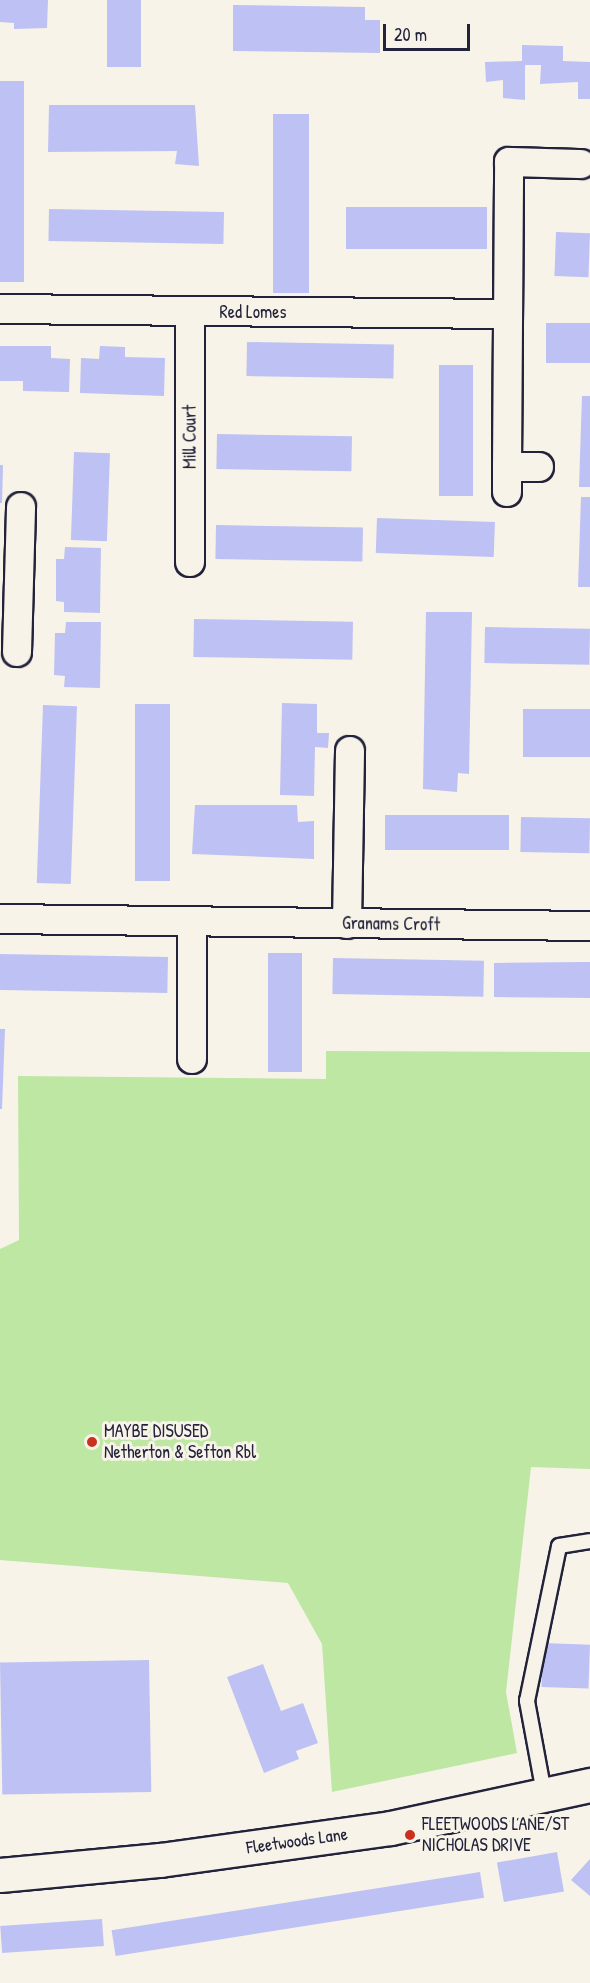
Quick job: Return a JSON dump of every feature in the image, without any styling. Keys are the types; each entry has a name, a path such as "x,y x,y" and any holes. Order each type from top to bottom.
{"street":[{"path":"539,467 507,480 506,314 509,162 581,164"},
{"name":"Red Lomes","path":"0,309 506,314"},
{"name":"Mill Court","path":"190,312 190,562"},
{"path":"17,652 10,566 21,507"},
{"path":"347,924 350,751"},
{"name":"Granams Croft","path":"0,919 590,926"},
{"path":"192,923 192,1059"},
{"name":"Fleetwoods Lane","path":"0,1875 160,1860 391,1828 544,1793 590,1785"}],"lane":[{"path":"544,1793 527,1701 559,1546 590,1541"}],"green space":[{"path":"326,1051 590,1052 590,1469 531,1467 506,1692 517,1753 332,1792 322,1644 288,1583 0,1560 0,1249 19,1240 18,1076 326,1079"}],"building":[{"path":"0,0 48,0 47,28 14,29 14,23 0,22"},
{"path":"107,0 141,0 141,67 107,67"},
{"path":"233,5 365,7 365,20 380,20 380,53 233,51"},
{"path":"522,45 563,46 563,61 590,62 590,99 578,99 578,82 540,84 541,65 525,65 525,100 503,98 503,80 486,82 485,62 522,61"},
{"path":"0,81 24,81 24,282 0,282"},
{"path":"49,105 195,105 199,166 175,164 177,151 48,152"},
{"path":"273,114 309,114 309,293 273,293"},
{"path":"346,207 487,207 487,249 346,249"},
{"path":"49,209 224,212 223,244 48,241"},
{"path":"556,232 590,233 588,277 554,276"},
{"path":"546,323 590,323 590,363 546,363"},
{"path":"247,342 394,345 393,379 246,376"},
{"path":"0,346 51,346 51,358 70,359 69,392 23,391 23,381 0,381"},
{"path":"100,346 125,347 125,357 165,358 164,396 80,393 81,358 99,359"},
{"path":"439,365 473,365 473,496 439,496"},
{"path":"582,396 590,396 590,487 579,487"},
{"path":"217,434 352,436 351,471 216,469"},
{"path":"74,452 110,453 107,541 71,540"},
{"path":"0,465 3,465 2,503 0,503"},
{"path":"581,497 590,497 590,587 578,587"},
{"path":"377,518 495,522 494,557 376,553"},
{"path":"216,525 363,528 362,562 215,559"},
{"path":"65,547 101,548 100,613 64,612 64,602 56,601 56,559 64,559"},
{"path":"426,612 472,612 469,774 458,773 457,792 423,789"},
{"path":"194,619 353,622 352,660 193,657"},
{"path":"66,622 101,622 100,688 64,687 65,676 54,675 55,633 65,633"},
{"path":"485,627 590,629 589,665 484,663"},
{"path":"282,703 317,704 317,733 329,733 328,748 315,747 314,796 280,795"},
{"path":"135,704 170,704 170,881 135,881"},
{"path":"43,705 77,706 71,884 37,883"},
{"path":"523,709 590,709 590,757 523,757"},
{"path":"195,805 297,805 298,822 314,821 314,859 192,854"},
{"path":"385,815 509,815 509,850 385,850"},
{"path":"521,817 590,818 589,853 520,852"},
{"path":"268,953 302,953 302,1072 268,1072"},
{"path":"0,954 168,957 167,993 0,990"},
{"path":"333,958 484,961 483,997 332,994"},
{"path":"590,962 590,998 494,997 494,963"},
{"path":"0,1029 5,1029 2,1109 0,1109"},
{"path":"543,1643 590,1645 588,1689 541,1687"},
{"path":"149,1660 151,1792 2,1795 0,1663"},
{"path":"263,1664 281,1711 303,1703 318,1743 296,1751 299,1759 264,1773 227,1677"},
{"path":"557,1852 564,1891 504,1902 497,1863"},
{"path":"590,1859 590,1896 571,1880"},
{"path":"480,1872 484,1898 116,1956 112,1930"},
{"path":"102,1919 104,1946 2,1953 0,1926"}],"place":[{"name":"MAYBE DISUSED Netherton & Sefton Rbl","path":"92,1442"},
{"name":"FLEETWOODS LANE/ST NICHOLAS DRIVE","path":"410,1835"}]}
